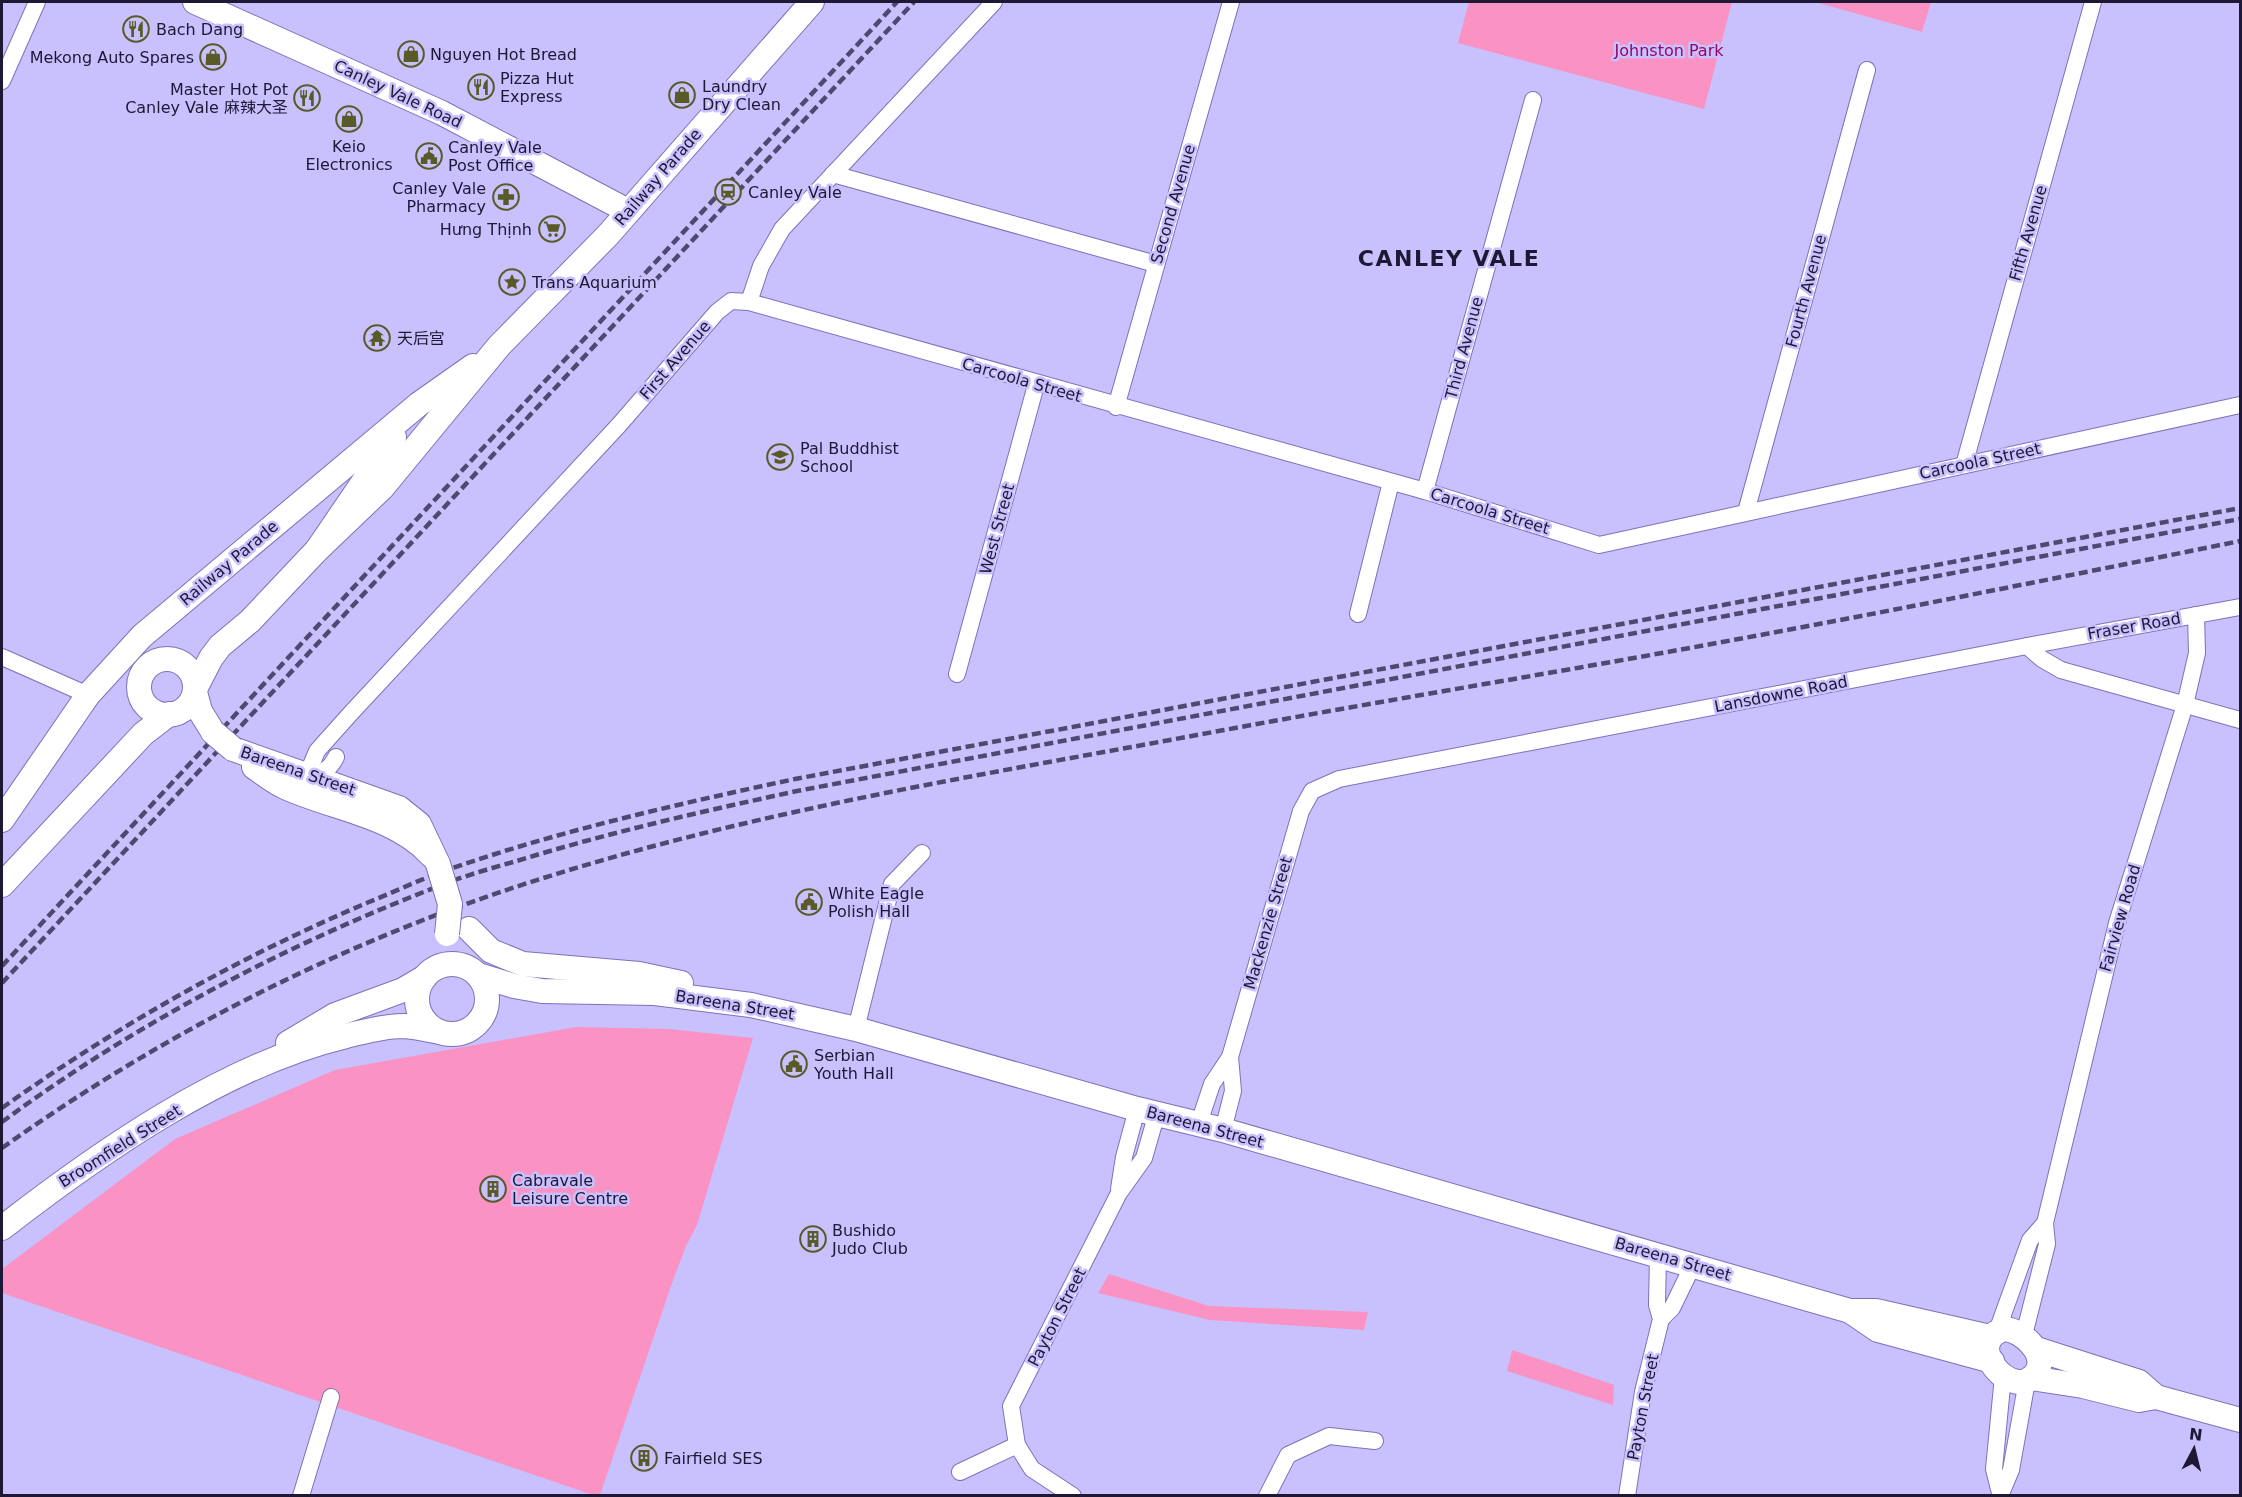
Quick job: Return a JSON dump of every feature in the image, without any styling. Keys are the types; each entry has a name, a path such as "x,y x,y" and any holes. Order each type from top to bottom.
{"main road":[{"name":"Canley Vale Road","path":"195,2 442,113 628,211"},
{"name":"Railway Parade","path":"317,550 382,488 499,346 563,283 812,2"},
{"name":"Railway Parade","path":"2,820 88,695 142,636 419,404 499,346"},
{"path":"281,520 402,450 481,368"},
{"path":"3,884 148,728 188,705 215,651 238,631 317,550 368,471 419,404"},
{"path":"102,778 116,760 130,730 139,684 148,666 160,659 202,647 238,631"},
{"path":"160,659 174,659 186,666 194,678 195,691"},
{"path":"139,684 141,697 149,708 171,714"},
{"name":"Bareena Street","path":"195,691 200,711 213,732"},
{"name":"Bareena Street","path":"171,714 199,723 285,787 389,826 411,838 430,853 438,864"},
{"name":"Bareena Street","path":"232,749 348,788 399,808 413,818 428,840 438,864 450,901 450,909 459,931 428,974"},
{"path":"307,775 313,786 342,802 352,812"},
{"path":"243,1071 296,1050 377,1029 403,1026 440,1032 464,1032 477,1024 487,1004 486,988 475,973 459,931"},
{"path":"459,931 491,951 523,963 657,977 768,1009"},
{"path":"243,1071 335,1015 403,990 428,974 452,964 475,973"},
{"name":"Bareena Street","path":"475,973 514,986 551,992 655,993 768,1009 856,1029 1147,1111 1199,1123 1850,1311 1876,1311 1994,1334"},
{"path":"428,974 418,990 417,1005 428,1024 440,1032"},
{"name":"Bareena Street","path":"477,1024 502,1006 532,995 551,992"},
{"name":"Broomfield Street","path":"2,1228 60,1183 192,1100 243,1071"},
{"name":"Bareena Street","path":"1850,1311 1878,1330 1998,1369"},
{"path":"2156,1397 2139,1382 2030,1342 2013,1329 1994,1334 1985,1345 1998,1369 2014,1383 2029,1380 2083,1386 2139,1400 2156,1397 2241,1420"},
{"path":"2029,1380 2040,1365 2030,1342"}],"street":[{"path":"2,81 38,2"},
{"path":"749,302 761,266 774,240 994,2"},
{"name":"Second Avenue","path":"1116,407 1231,2"},
{"name":"Fifth Avenue","path":"1964,465 2093,2"},
{"name":"Fourth Avenue","path":"1746,512 1867,70"},
{"name":"Third Avenue","path":"1425,491 1533,100"},
{"path":"833,174 1156,264"},
{"name":"First Avenue","path":"307,775 317,751 619,425 717,312 731,301 749,302"},
{"name":"Carcoola Street","path":"749,302 1036,385 1425,491 1599,545 2241,405"},
{"name":"West Street","path":"957,674 1036,385"},
{"path":"1358,614 1391,482"},
{"name":"Fraser Road","path":"2027,645 2241,607"},
{"name":"Fairview Road","path":"2030,1342 2047,1244 2045,1223 2117,923 2185,705 2197,653 2196,615"},
{"path":"2027,645 2042,659 2061,670 2241,720"},
{"name":"Lansdowne Road","path":"1312,791 1351,777 2027,645"},
{"path":"2,657 88,695"},
{"name":"First Avenue","path":"343,722 335,743 337,775 348,788"},
{"path":"261,771 307,775 323,772 331,767 336,757"},
{"name":"Mackenzie Street","path":"1199,1123 1212,1084 1230,1058 1301,811 1312,791"},
{"path":"856,1029 892,884 922,854"},
{"name":"Mackenzie Street","path":"1223,1130 1233,1090 1230,1058"},
{"name":"Payton Street","path":"1073,1496 1032,1469 1017,1445 1011,1406 1119,1193 1124,1157 1147,1111"},
{"name":"Fairview Road","path":"1994,1334 2030,1240 2045,1223"},
{"name":"Payton Street","path":"1627,1496 1643,1392 1661,1319 1657,1305 1658,1255"},
{"name":"Payton Street","path":"1661,1319 1672,1308 1693,1265"},
{"path":"1998,1369 1994,1469 2000,1494"},
{"path":"2000,1494 2011,1470 2029,1380"},
{"path":"301,1496 331,1397"},
{"path":"1267,1496 1288,1455 1329,1436 1375,1441"},
{"path":"960,1472 1017,1445"}],"green space":[{"name":"Johnston Park","path":"1469,2 1732,2 1704,109 1458,43"},
{"path":"1815,2 1931,2 1922,32"},
{"path":"576,1027 669,1029 753,1038 697,1225 672,1283 600,1495 593,1495 2,1293 2,1269 175,1139 335,1070"},
{"path":"1109,1274 1209,1306 1368,1312 1364,1330 1210,1320 1098,1293"},
{"path":"1512,1350 1614,1385 1613,1405 1507,1371"}],"railway":[{"path":"2,966 897,2"},
{"path":"2,983 914,2"},
{"path":"2,1108 134,1021 273,946 435,875 530,843 574,831 795,779 2240,508"},
{"path":"2,1122 106,1051 161,1018 273,958 330,931 456,880 589,840 797,791 2240,519"},
{"path":"2,1148 150,1052 253,996 305,971 413,924 511,888 611,858 712,831 916,787 1273,721 1773,633 2240,541"}],"place":[{"name":"Bach Dang","path":"136,29"},
{"name":"Nguyen Hot Bread","path":"411,54"},
{"name":"Mekong Auto Spares","path":"213,57"},
{"name":"Pizza Hut Express","path":"481,87"},
{"name":"Laundry Dry Clean","path":"682,95"},
{"name":"Master Hot Pot Canley Vale 麻辣大圣","path":"307,98"},
{"name":"Keio Electronics","path":"349,119"},
{"name":"Canley Vale Post Office","path":"429,156"},
{"name":"Canley Vale","path":"728,192"},
{"name":"Canley Vale Pharmacy","path":"506,197"},
{"name":"Hưng Thịnh","path":"552,229"},
{"name":"Trans Aquarium","path":"512,282"},
{"name":"天后宫","path":"377,338"},
{"name":"Pal Buddhist School","path":"780,457"},
{"name":"White Eagle Polish Hall","path":"809,902"},
{"name":"Serbian Youth Hall","path":"794,1064"},
{"name":"Cabravale Leisure Centre","path":"493,1189"},
{"name":"Bushido Judo Club","path":"813,1239"},
{"name":"Fairfield SES","path":"644,1458"}],"district":[{"name":"CANLEY VALE","path":"1449,258"}]}
